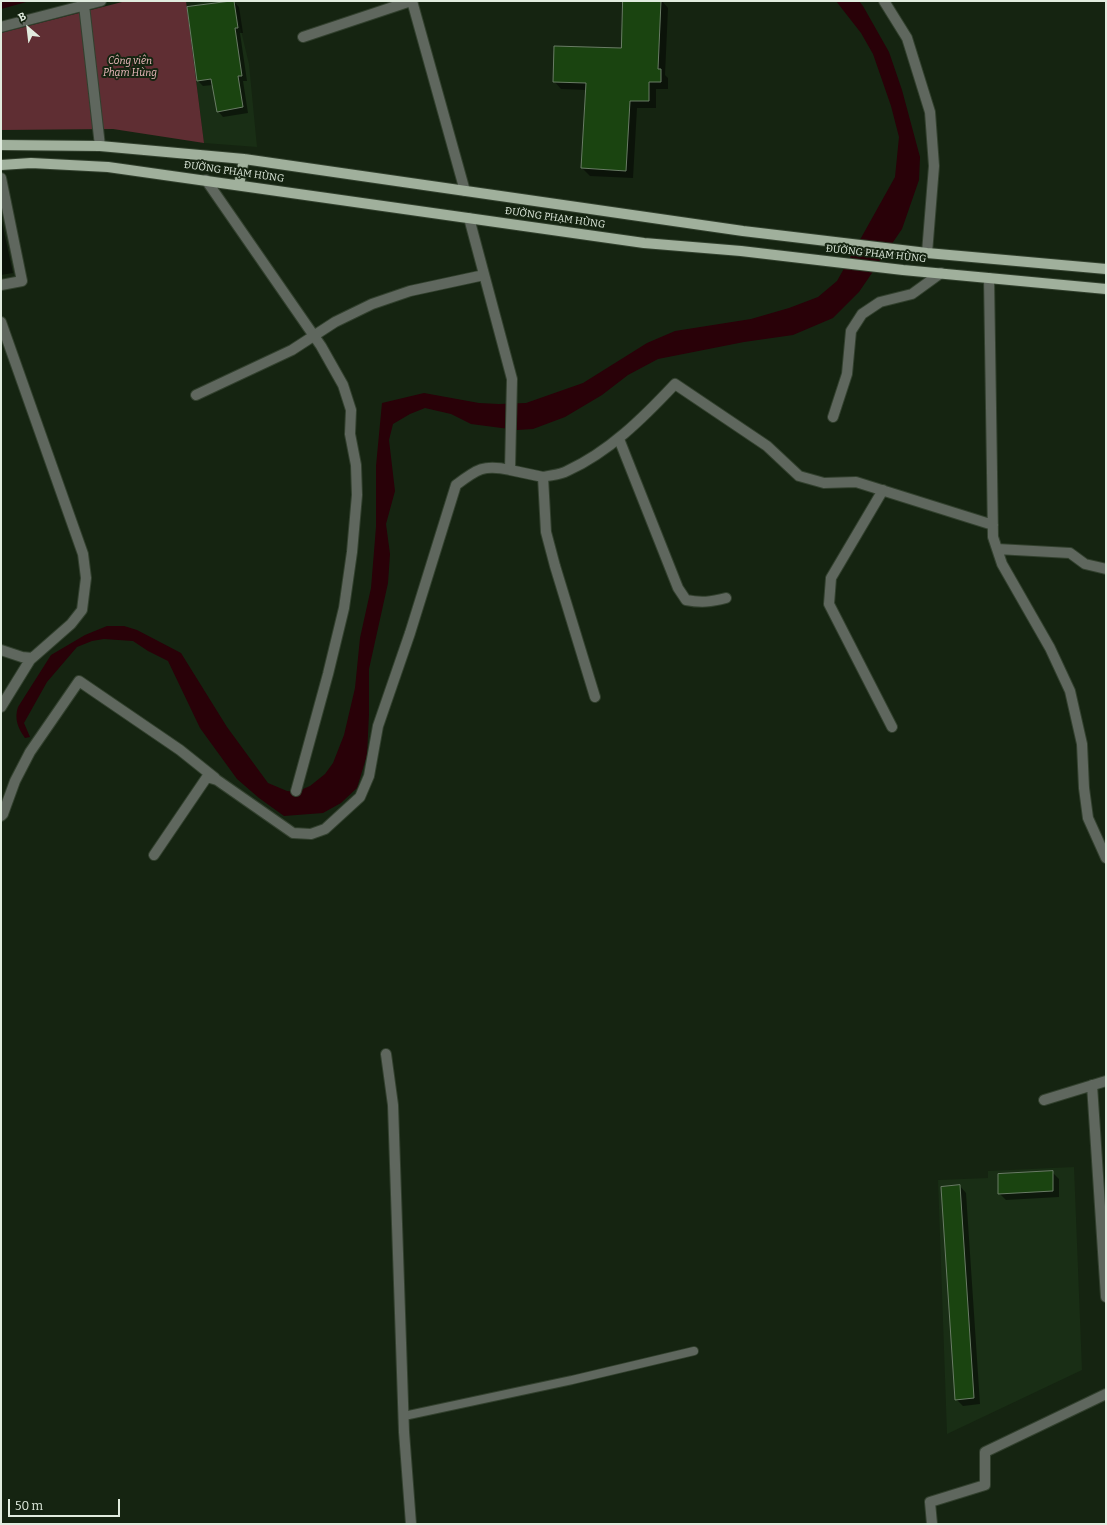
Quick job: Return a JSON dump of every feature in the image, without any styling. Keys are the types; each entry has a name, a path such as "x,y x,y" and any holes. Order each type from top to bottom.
{"main road":[{"name":"ĐƯỜNG PHẠM HÙNG","path":"1,145 100,146 244,159 743,231 927,253 1106,269"},
{"path":"239,185 244,159"},
{"name":"ĐƯỜNG PHẠM HÙNG","path":"1,165 31,163 108,167 644,243 741,251 904,270 1106,289"}],"street":[{"path":"1,27 101,1"},
{"path":"303,37 412,1 465,191"},
{"path":"884,1 907,38 930,112 934,166 927,253"},
{"path":"84,5 100,146"},
{"path":"1,178 22,281 1,285"},
{"path":"206,180 314,336 342,385 351,410 350,434 356,465 357,495 352,552 344,608 328,674 296,791"},
{"path":"469,218 512,379 512,436 510,470"},
{"path":"833,418 847,374 851,331 862,314 880,302 912,294 940,273"},
{"path":"196,395 292,350 335,322 378,302 410,291 484,275"},
{"path":"989,278 993,537 1002,564 1050,648 1070,691 1082,744 1084,788 1088,818 1106,858"},
{"path":"1,322 83,554 86,578 82,610 71,624 32,658 1,707"},
{"path":"1,816 15,781 30,752 79,681 180,750 217,780 292,833 311,834 325,829 360,797 369,776 378,726 410,633 456,484 473,472 493,466 543,477 566,472 618,438 649,412 675,384 767,446 799,476 824,483 856,482 993,525"},
{"path":"618,438 678,588 686,600 698,603 712,602 726,598"},
{"path":"543,477 546,532 595,697"},
{"path":"883,490 831,578 829,604 892,728"},
{"path":"997,549 1070,553 1085,564 1106,569"},
{"path":"1,650 22,657 32,658"},
{"path":"154,855 207,777 217,780"},
{"path":"386,1054 394,1105 404,1416 411,1524"},
{"path":"1044,1100 1106,1081"},
{"path":"1092,1085 1106,1297"},
{"path":"932,1524 930,1502 985,1485 985,1452 1106,1394"}],"lane":[{"path":"404,1416 572,1380 694,1351"}],"shaded area":[{"path":"1,1 30,1 1,9"},
{"path":"206,1 234,1 249,64 257,147 204,143 187,7"},
{"path":"836,1 859,1 863,6 889,52 902,90 920,157 919,180 902,229 859,292 833,318 793,335 744,342 658,359 628,375 602,395 565,417 533,429 517,430 471,424 451,414 425,408 410,414 393,424 389,440 395,491 386,524 390,554 388,583 369,669 367,755 357,788 341,803 323,813 284,816 259,798 237,779 200,728 168,661 148,651 133,641 104,639 92,641 77,647 47,682 24,723 30,737 25,738 17,723 16,716 18,707 51,655 85,635 107,626 124,626 137,630 181,653 227,727 268,783 287,791 296,792 310,786 325,774 333,763 344,735 355,688 360,638 371,588 376,527 376,466 382,403 424,393 479,403 526,403 583,383 647,343 675,331 751,319 789,308 818,297 837,281 895,177 899,137 891,106 873,54 861,33"},
{"path":"1074,1167 1082,1370 947,1434 938,1180 988,1178 988,1171"}],"green space":[{"name":"Công viên Phạm Hùng","path":"126,1 186,1 204,143 113,129 1,130 1,33"}],"building":[{"path":"234,1 238,28 235,28 242,76 238,76 243,107 217,112 211,79 197,81 187,7"},
{"path":"623,1 661,1 658,69 661,69 661,82 649,82 649,101 630,101 626,171 581,168 586,83 553,82 554,46 621,48"},
{"path":"1053,1171 1053,1191 998,1194 998,1174"},
{"path":"960,1185 974,1398 955,1400 941,1187"}]}
